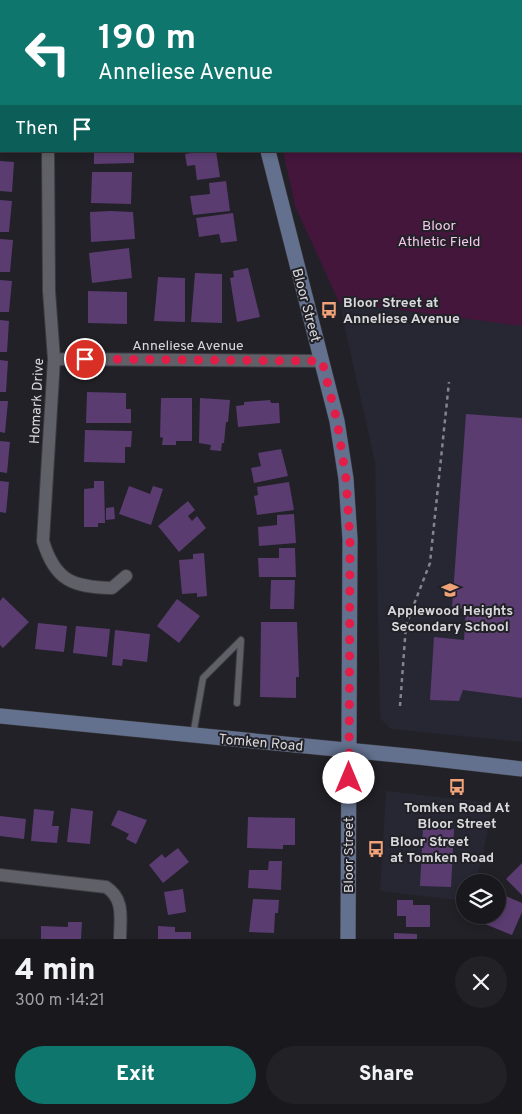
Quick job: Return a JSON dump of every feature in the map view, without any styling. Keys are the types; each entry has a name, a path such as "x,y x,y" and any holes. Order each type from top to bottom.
{"street":[{"name":"Homark Drive","path":"48,152 49,291 54,359 43,541 49,561 61,574 84,587 112,588 126,576"},
{"name":"Bloor Street","path":"268,152 337,421 346,479 350,539 348,939"},
{"name":"Anneliese Avenue","path":"54,359 322,361"},
{"name":"Tomken Road","path":"0,716 522,769"},
{"path":"0,875 98,884 106,887 114,892 119,899 120,939"}],"lane":[{"path":"193,736 203,678 241,640 237,703"}],"path":[{"path":"400,706 406,624 430,563 449,382"}],"shaded area":[{"name":"Applewood Heights Secondary School","path":"339,302 522,326 522,742 391,729 380,718 375,462"},
{"path":"386,791 493,803 477,874 456,874 456,900 380,891"}],"green space":[{"name":"Bloor Athletic Field","path":"283,152 522,152 522,326 339,302 295,206"}],"building":[{"path":"94,152 134,152 134,163 94,164"},
{"path":"216,152 220,177 197,180 195,165 187,166 185,154"},
{"path":"0,161 14,162 12,192 0,191"},
{"path":"92,172 132,172 131,204 91,203"},
{"path":"226,181 230,211 193,215 190,196 210,194 209,183"},
{"path":"0,200 12,201 9,232 0,232"},
{"path":"90,212 133,212 135,239 91,242"},
{"path":"233,213 237,241 221,243 219,234 199,237 196,218"},
{"path":"0,239 13,240 10,272 0,272"},
{"path":"129,248 132,278 92,283 89,253"},
{"path":"248,268 260,317 237,322 230,278 234,277 233,271"},
{"path":"195,273 222,274 222,323 191,322"},
{"path":"158,277 185,278 185,322 154,321"},
{"path":"0,280 12,281 9,312 0,312"},
{"path":"88,291 127,292 127,324 88,323"},
{"path":"0,320 9,321 7,352 0,352"},
{"path":"0,360 8,361 6,392 0,392"},
{"path":"87,392 126,393 126,409 131,409 131,423 86,423"},
{"path":"161,398 192,398 192,441 176,441 176,445 162,445 163,438 160,437"},
{"path":"200,398 230,400 228,422 226,422 224,443 222,443 221,451 210,450 211,445 199,443"},
{"path":"270,400 271,403 279,403 280,423 238,427 236,406 244,405 244,402"},
{"path":"0,401 8,401 5,433 0,432"},
{"path":"466,414 522,418 522,698 463,690 459,701 430,700 434,637 464,640 466,609 452,608"},
{"path":"85,430 132,431 131,447 125,447 125,463 84,462"},
{"path":"0,441 10,442 7,473 0,472"},
{"path":"281,449 288,476 254,483 251,468 261,466 258,453"},
{"path":"0,481 9,482 6,513 0,512"},
{"path":"94,481 104,481 105,523 98,523 98,527 84,527 84,489 94,488"},
{"path":"289,482 294,510 257,515 254,496 258,495 257,487"},
{"path":"129,486 150,494 153,486 163,489 151,525 119,514"},
{"path":"188,501 195,510 188,516 192,521 197,516 206,528 179,552 158,526"},
{"path":"114,507 115,519 106,520 106,508"},
{"path":"294,514 296,543 259,546 258,527 277,525 277,515"},
{"path":"279,548 295,548 296,577 259,577 258,558 279,558"},
{"path":"204,553 207,596 197,597 197,593 182,594 179,560 193,559 193,554"},
{"path":"271,580 295,580 294,609 270,609"},
{"path":"3,597 29,622 3,648 0,645 0,601"},
{"path":"177,599 200,616 179,643 157,626"},
{"path":"261,622 297,622 299,677 296,677 296,698 260,697"},
{"path":"38,623 67,626 64,652 35,649"},
{"path":"76,626 110,629 107,657 73,653"},
{"path":"115,630 150,634 147,662 123,659 122,666 112,665"},
{"path":"71,808 93,811 90,844 67,842"},
{"path":"34,809 54,811 52,826 59,826 57,843 31,841"},
{"path":"118,810 147,820 136,844 126,839 129,834 111,825"},
{"path":"0,816 26,819 24,839 0,836"},
{"path":"248,817 295,818 295,845 283,845 283,849 247,848"},
{"path":"423,828 454,829 451,887 420,886"},
{"path":"178,848 189,862 163,883 149,865 162,854 165,858"},
{"path":"269,861 282,861 281,890 248,888 249,870 268,870"},
{"path":"522,863 522,895 506,879"},
{"path":"183,889 186,912 168,915 164,892"},
{"path":"506,896 522,903 522,912 512,935 485,924 506,924"},
{"path":"253,899 279,900 278,913 275,913 274,933 249,932"},
{"path":"397,900 413,900 413,905 430,905 430,927 406,927 406,916 397,916"},
{"path":"68,922 82,922 81,939 41,939 41,926 68,927"},
{"path":"158,926 175,927 175,932 191,932 191,939 158,939"},
{"path":"394,933 417,934 417,939 394,939"}],"place":[{"name":"Bloor Street at Anneliese Avenue","path":"329,310"},
{"name":"Applewood Heights Secondary School","path":"450,590"},
{"name":"Tomken Road At Bloor Street","path":"457,787"},
{"name":"Bloor Street at Tomken Road","path":"376,849"}],"route":[{"path":"85,359 322,361 337,421 346,479 350,539 349,778"}]}
